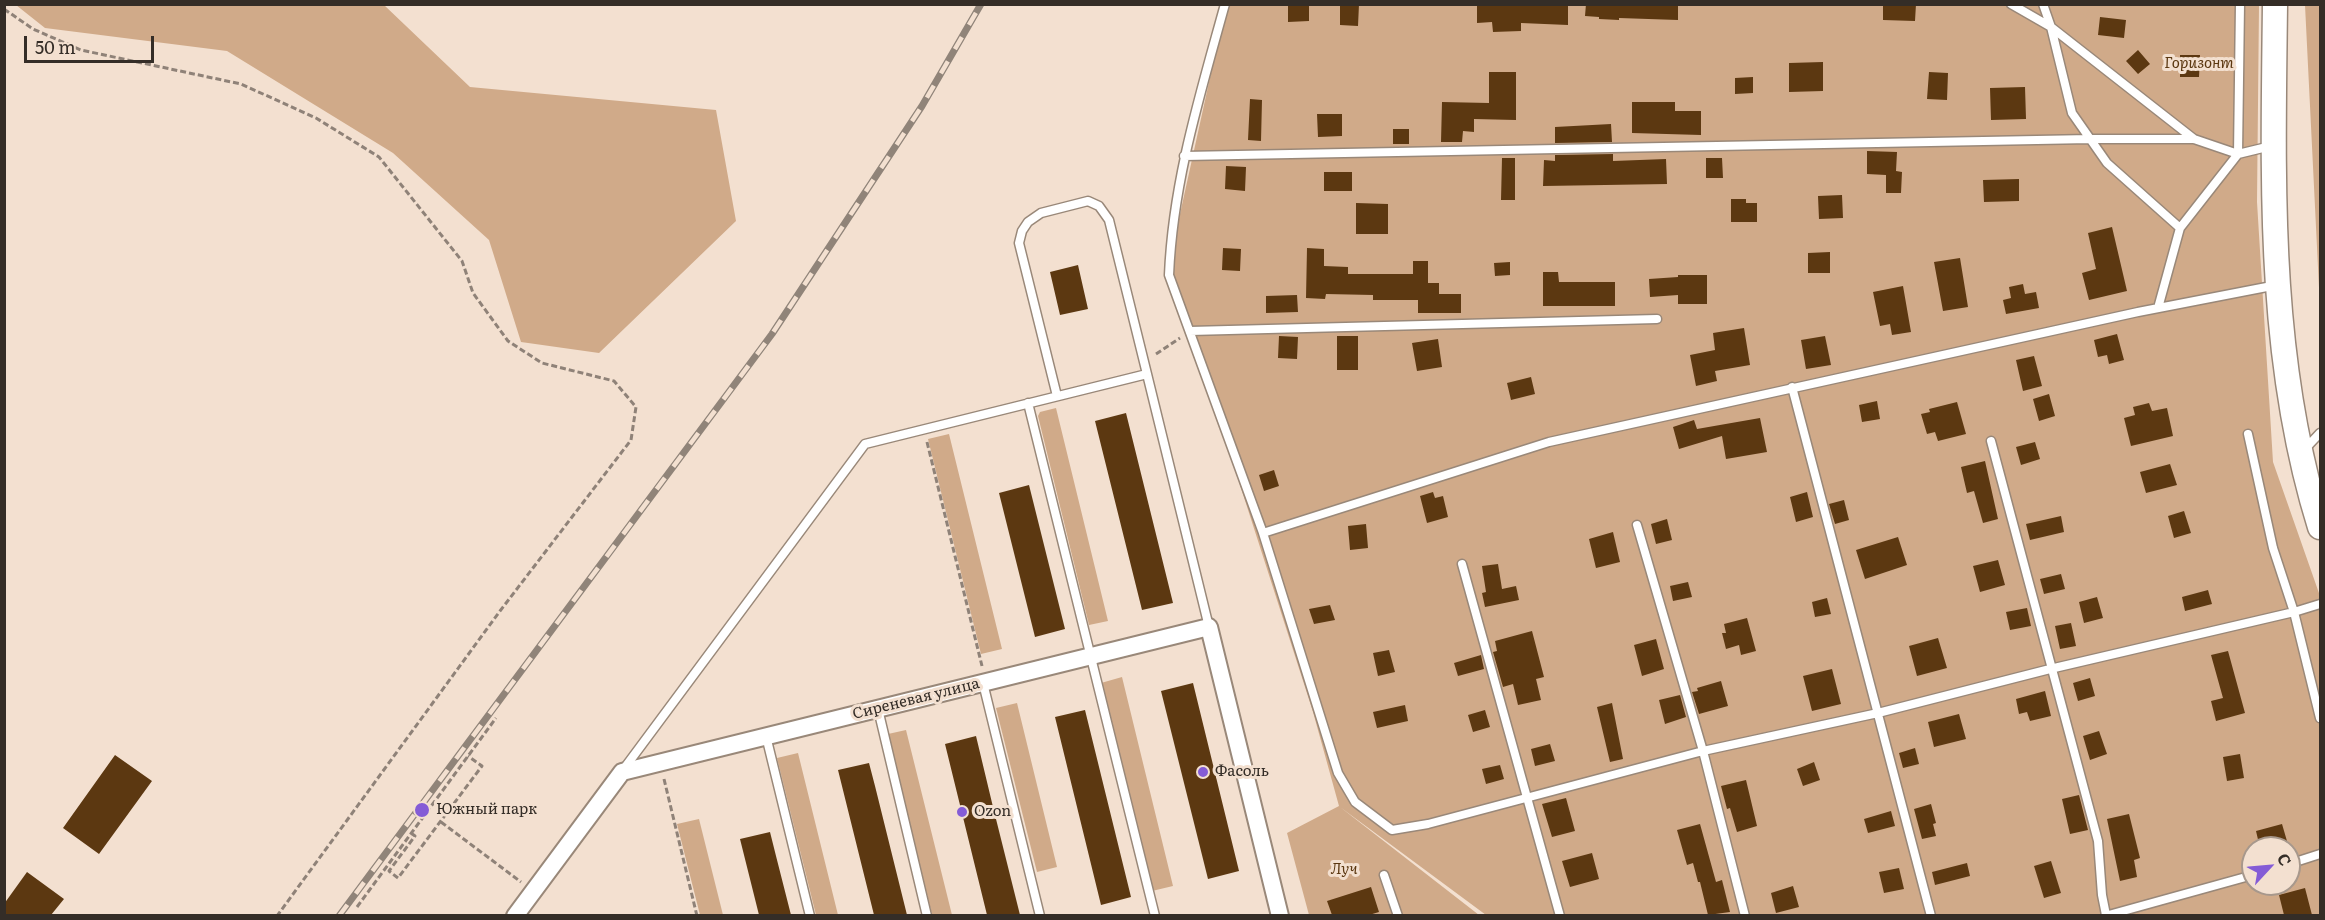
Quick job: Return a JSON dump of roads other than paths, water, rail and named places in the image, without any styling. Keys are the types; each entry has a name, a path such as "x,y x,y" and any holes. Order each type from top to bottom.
{"street":[{"path":"2275,4 2273,145 2277,285 2290,401 2320,526"},
{"path":"1209,627 1280,915"},
{"name":"Сиреневая улица","path":"622,772 1209,627"},
{"path":"515,915 622,772"}],"lane":[{"path":"1225,4 1184,156 1171,235 1169,275 1263,533 1338,773 1356,802 1392,830 1428,824 1703,751 1878,713 2320,604"},
{"path":"2011,4 2051,27 2194,139"},
{"path":"2043,4 2051,27 2072,113 2107,163 2180,228"},
{"path":"2158,308 2180,228 2238,154 2240,4"},
{"path":"1184,156 2090,139 2194,139 2238,154 2273,145"},
{"path":"1057,396 1019,243 1022,231 1028,222 1041,213 1088,201 1100,206 1105,212 1209,627"},
{"path":"1263,533 1549,442 2158,308 2277,285"},
{"path":"1190,331 1657,319"},
{"path":"622,772 865,444 1146,374"},
{"path":"1792,387 1931,915"},
{"path":"1028,403 1155,915"},
{"path":"2302,452 2320,433"},
{"path":"2248,434 2273,548 2294,612 2320,718"},
{"path":"1991,441 2050,669 2098,841 2102,895 2106,915 2241,877"},
{"path":"1637,525 1703,751 1745,915"},
{"path":"1462,564 1560,915"},
{"path":"985,682 1040,915"},
{"path":"878,709 927,915"},
{"path":"766,736 810,915"},
{"path":"2301,861 2320,855"},
{"path":"1384,875 1398,915"}],"railway":[{"path":"339,916 772,334 922,106 981,4"}],"place":[{"name":"Фасоль","path":"1203,772"},
{"name":"Южный парк","path":"422,810"},
{"name":"Ozon","path":"962,812"}],"park label":[{"name":"Горизонт","path":"2199,64"},
{"name":"Луч","path":"1344,870"}]}
